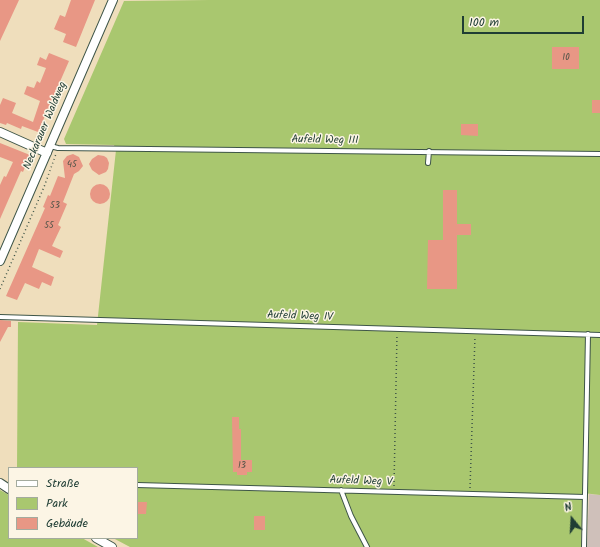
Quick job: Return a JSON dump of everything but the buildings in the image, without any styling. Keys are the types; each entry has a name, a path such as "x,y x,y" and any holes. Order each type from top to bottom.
{"street":[{"name":"Neckarauer Waldweg","path":"0,261 113,0"},
{"path":"0,132 48,149"},
{"path":"98,539 112,547"}],"lane":[{"name":"Aufeld Weg III","path":"48,149 600,154"},
{"path":"428,163 429,152"},
{"name":"Aufeld Weg IV","path":"0,317 475,330 600,335"},
{"path":"584,547 588,334"},
{"name":"Aufeld Weg V","path":"138,485 586,497"},
{"path":"341,490 351,516 367,547"}],"path":[{"path":"394,492 397,328"},
{"path":"470,494 475,330"}],"shaded area":[{"path":"589,494 600,495 600,547 587,547"}],"green space":[{"path":"600,0 600,495 583,493 581,547 130,547 115,539 138,539 138,467 17,467 18,322 97,325 116,150 114,145 66,144 64,139 124,1"},
{"path":"0,490 8,494 8,539 84,539 98,547 0,547"}]}
